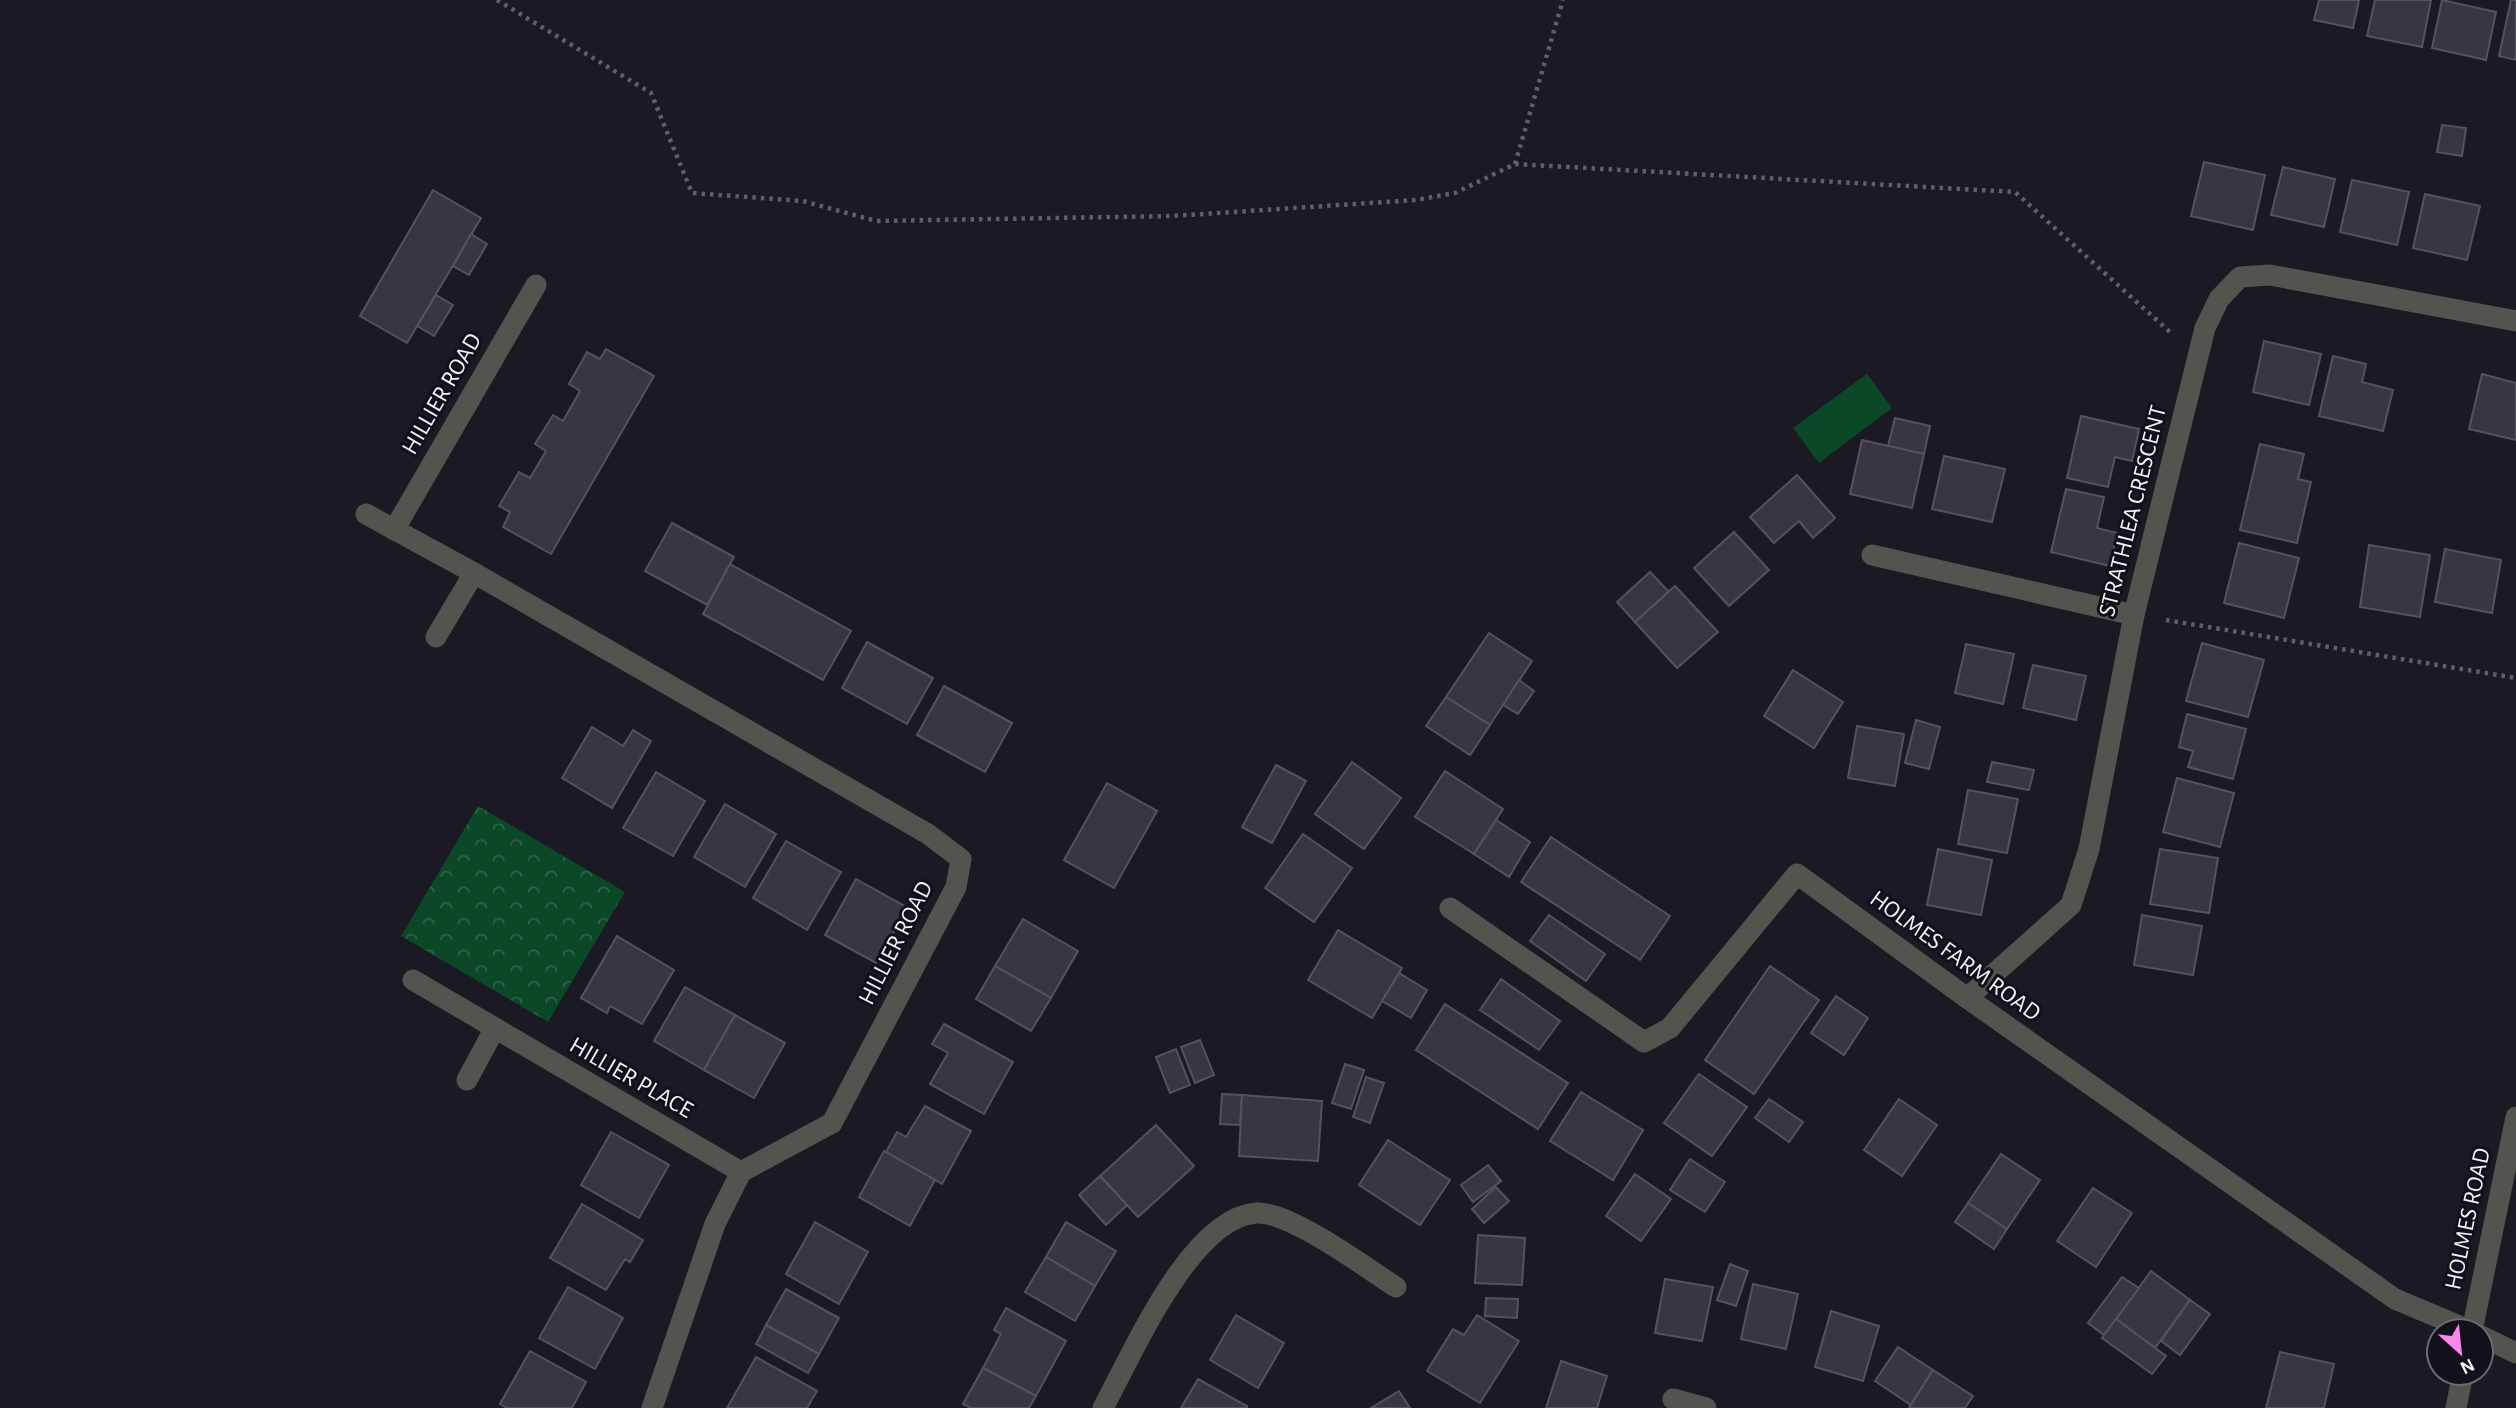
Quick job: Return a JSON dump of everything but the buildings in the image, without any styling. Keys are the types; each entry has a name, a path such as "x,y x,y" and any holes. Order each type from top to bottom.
{"street":[{"name":"STRATHLEA CRESCENT","path":"1967,998 2071,905 2089,849 2134,615 2205,328 2219,299 2240,277 2270,275 2516,321"},
{"name":"HILLIER ROAD","path":"394,530 536,285"},
{"name":"HILLIER ROAD","path":"366,514 474,573 928,834 961,859 956,887 832,1123 741,1172"},
{"path":"1872,555 2134,615"},
{"path":"436,637 474,573"},
{"name":"HOLMES FARM ROAD","path":"1450,908 1644,1042 1670,1028 1797,874 1967,998 2395,1298 2439,1317"},
{"name":"HILLIER PLACE","path":"412,980 741,1172"},
{"path":"467,1080 495,1028"},
{"name":"HOLMES ROAD","path":"2474,1317 2516,1117"},
{"path":"652,1408 715,1224 741,1172"},
{"path":"1103,1408 1182,1265 1217,1228 1256,1213 1295,1223 1396,1287"},
{"path":"2495,1343 2516,1353"},
{"path":"2456,1408 2460,1387"},
{"path":"1673,1399 1706,1408"}],"path":[{"path":"497,0 651,93 692,193 803,201 876,221 1172,216 1416,200 1455,193 1515,164 2015,192 2198,357"},
{"path":"1515,164 1563,0"},
{"path":"2134,615 2516,678"}],"green space":[{"path":"1867,374 1892,408 1819,463 1793,428"},
{"path":"478,806 625,892 548,1022 401,936"}]}
